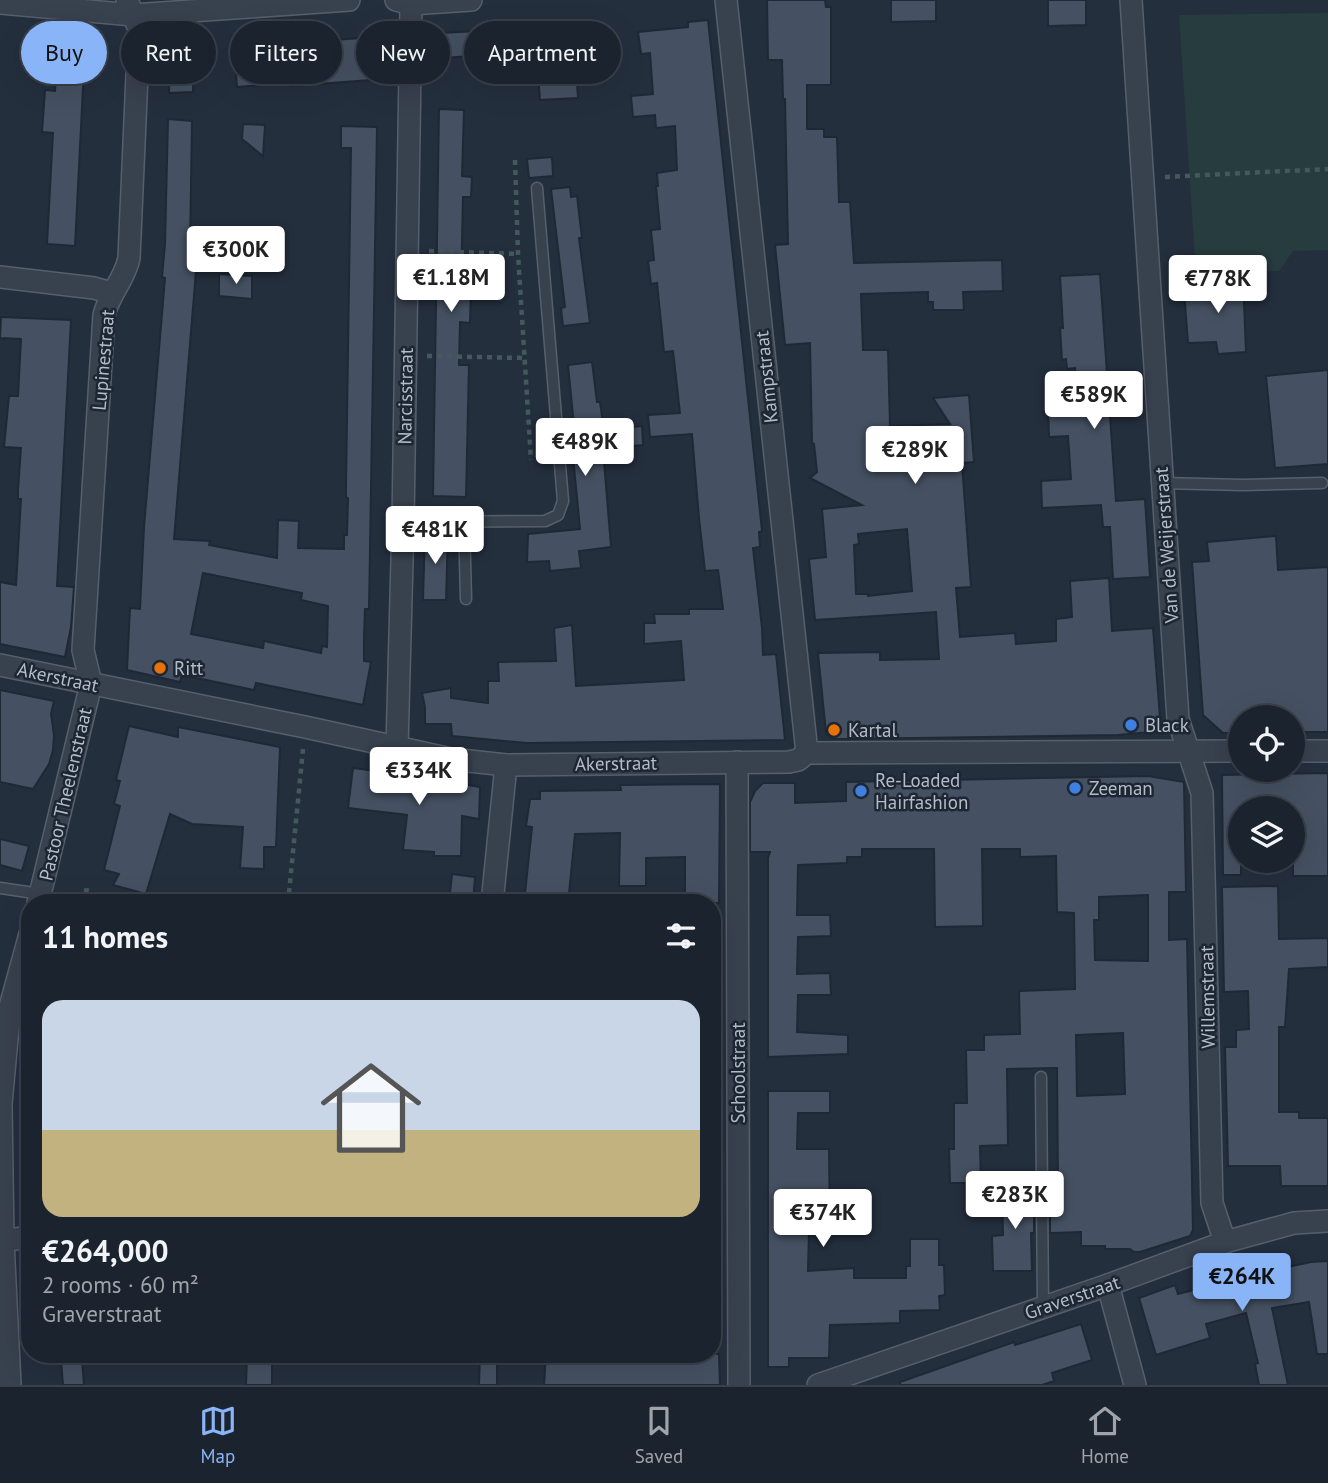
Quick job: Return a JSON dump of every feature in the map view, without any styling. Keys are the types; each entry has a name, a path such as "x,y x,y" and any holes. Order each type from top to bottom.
{"street":[{"path":"0,3 130,8 349,0"},
{"path":"403,2 471,0"},
{"name":"Kampstraat","path":"726,0 807,753"},
{"name":"Van de Weijerstraat","path":"1131,0 1178,719 1190,752"},
{"name":"Narcisstraat","path":"397,747 407,250 403,2"},
{"name":"Lupinestraat","path":"91,684 83,650 104,315 107,303 127,268 129,258 139,29 130,8"},
{"path":"0,277 94,288 112,293"},
{"name":"Akerstraat","path":"0,665 451,759 506,765 789,762 798,760 807,753 1228,751"},
{"name":"Pastoor Theelenstraat","path":"40,894 91,684"},
{"path":"1305,751 1328,751"},
{"name":"Willemstraat","path":"1190,752 1202,793 1212,1203 1225,1242"},
{"name":"Schoolstraat","path":"737,762 739,1385"},
{"path":"493,894 506,765"},
{"path":"10,1385 1,1241 1,1104 13,1008 21,973"},
{"name":"Graverstraat","path":"818,1385 1225,1242 1294,1223 1328,1221"},
{"path":"1,1241 21,1238"},
{"path":"1108,1285 1135,1385"}],"lane":[{"path":"403,523 545,521 558,515 563,501 537,188"},
{"path":"1162,483 1322,483"},
{"path":"464,522 466,598"},
{"path":"0,888 21,894"},
{"path":"1041,1077 1043,1308"}],"path":[{"path":"515,160 531,460"},
{"path":"1143,178 1328,169"},
{"path":"407,250 518,254"},
{"path":"405,356 526,358"},
{"path":"289,894 305,727"}],"green space":[{"path":"1328,13 1328,250 1293,251 1279,271 1196,274 1179,15"}],"building":[{"path":"767,0 825,0 826,7 831,7 831,85 807,85 807,129 824,129 824,137 837,137 839,202 850,202 854,263 1002,260 1003,291 963,292 964,310 933,310 933,302 928,302 928,292 861,294 863,350 888,350 890,426 950,424 933,398 969,395 974,462 962,463 971,587 956,588 960,637 1015,633 1016,644 1056,641 1056,619 1072,617 1070,581 1109,578 1112,631 1153,628 1161,731 1118,735 847,739 833,739 826,733 818,653 880,652 880,660 939,659 936,612 815,620 809,559 826,557 822,509 862,505 810,478 817,472 812,443 810,343 785,345 775,245 788,244 782,60 768,60","holes":["907,529 912,591 868,596 856,594 854,545 859,544 858,534"]},
{"path":"891,0 936,0 936,21 891,22"},
{"path":"1048,0 1086,0 1086,25 1048,26"},
{"path":"708,20 762,531 759,532 760,547 753,548 763,655 776,654 785,740 527,743 452,736 451,724 425,724 422,693 451,688 451,698 488,703 488,681 499,681 498,662 556,661 554,628 572,625 576,686 684,680 681,641 644,644 644,623 655,623 654,614 689,614 689,609 723,609 718,570 705,571 692,434 650,437 648,415 680,413 673,351 664,352 657,283 651,284 648,261 654,260 651,230 660,229 657,173 677,170 675,126 656,128 655,115 633,117 631,96 653,94 650,53 641,54 638,32 688,27 688,22"},
{"path":"464,32 464,57 450,57 450,33"},
{"path":"356,38 356,81 342,82 342,39"},
{"path":"55,84 83,84 75,246 47,244 53,133 42,132 45,90 55,91"},
{"path":"169,84 193,84 193,92 169,93"},
{"path":"237,84 278,84 237,87"},
{"path":"539,84 577,84 578,98 540,100"},
{"path":"439,109 464,110 462,176 472,177 471,197 463,197 461,288 471,287 470,323 460,322 459,365 469,365 466,497 433,496"},
{"path":"168,119 192,121 190,249 202,250 201,271 196,271 174,539 210,541 209,545 277,558 278,520 299,521 298,548 344,549 348,498 346,486 351,148 341,148 341,126 377,127 369,609 365,609 364,637 364,661 371,662 363,705 256,683 254,690 182,675 180,682 127,670 130,608 140,609 144,527 165,278 162,277","holes":["203,573 302,593 301,600 328,606 327,647 322,646 321,653 264,641 263,648 191,634"]},
{"path":"243,124 265,125 263,156 242,139"},
{"path":"552,157 553,176 529,178 527,159"},
{"path":"570,187 571,197 577,196 582,238 579,238 590,323 563,326 561,308 565,307 551,189"},
{"path":"219,274 252,276 252,299 219,296"},
{"path":"1100,274 1116,501 1145,499 1150,577 1113,579 1110,527 1103,527 1101,505 1042,508 1041,481 1071,479 1068,436 1049,437 1048,409 1078,408 1075,368 1067,369 1066,359 1062,360 1060,276"},
{"path":"1243,276 1246,352 1218,354 1216,342 1188,343 1184,291 1215,289 1214,278"},
{"path":"1,317 71,320 57,586 74,587 71,627 65,657 0,644 0,582 16,585 21,499 18,499 18,490 21,448 4,447 9,396 18,396 21,339 0,338"},
{"path":"592,362 604,430 642,426 643,445 603,449 611,547 579,551 581,568 550,571 549,561 527,562 528,534 580,529 568,365"},
{"path":"1328,370 1328,464 1275,468 1266,376"},
{"path":"425,532 448,532 446,600 423,600"},
{"path":"1276,536 1278,570 1328,567 1328,732 1305,732 1305,705 1228,705 1228,733 1223,733 1203,715 1192,562 1209,561 1207,542"},
{"path":"0,690 54,701 51,714 53,750 49,764 33,789 0,782"},
{"path":"129,726 178,737 178,727 280,747 276,847 264,847 264,869 240,868 243,827 192,824 170,814 146,894 113,885 119,874 104,870 120,806 114,804 120,781 116,780"},
{"path":"353,768 480,787 479,819 462,816 461,856 434,856 434,852 403,850 407,815 348,808"},
{"path":"1305,773 1328,773 1328,876 1293,876 1293,873 1305,873 1305,796 1228,796 1228,873 1241,875 1223,875 1222,775 1228,775 1228,782 1305,782"},
{"path":"1148,776 1184,782 1186,892 1169,892 1169,940 1187,939 1193,1230 1190,1236 1134,1252 1130,1249 1105,1249 1105,1246 1081,1246 1081,1232 1050,1233 1050,1186 1058,1186 1057,1068 1007,1069 1008,1145 980,1146 981,1183 950,1183 949,1149 954,1149 954,1103 967,1103 966,1050 984,1050 984,1035 1020,1034 1019,991 1075,989 1074,913 1057,912 1056,856 1020,857 1020,849 982,849 983,926 935,927 934,849 862,849 862,857 847,857 847,863 798,865 797,915 830,915 831,936 798,937 797,974 830,973 831,995 798,995 797,1032 848,1035 848,1054 768,1057 770,852 750,852 750,802 763,783 795,783 795,803 846,801 846,782","holes":["1148,895 1148,961 1095,960 1094,920 1099,920 1099,897","1123,1033 1125,1094 1077,1096 1076,1035"]},
{"path":"720,784 719,894 685,894 685,857 646,858 646,886 619,886 620,833 575,834 569,894 525,894 532,827 526,826 530,799 540,799 540,791 621,790 620,785"},
{"path":"0,839 29,846 22,871 0,865"},
{"path":"452,874 475,877 474,894 450,894"},
{"path":"1278,886 1279,939 1328,938 1328,967 1289,969 1285,1027 1279,1027 1279,1112 1299,1112 1299,1118 1328,1118 1328,1186 1281,1186 1280,1166 1228,1166 1225,1047 1236,1047 1236,1030 1249,1029 1248,991 1224,992 1222,887"},
{"path":"768,1091 830,1091 830,1113 798,1113 797,1149 829,1149 830,1230 809,1230 808,1271 854,1268 854,1278 906,1278 906,1266 910,1266 910,1239 939,1239 939,1265 944,1265 945,1295 939,1296 940,1310 900,1311 900,1323 830,1325 829,1358 789,1358 789,1367 768,1367"},
{"path":"1034,1186 1032,1271 993,1271 992,1236 1003,1235 1002,1187"},
{"path":"1328,1261 1328,1354 1317,1354 1309,1302 1272,1308 1288,1385 1259,1385 1255,1364 1258,1363 1246,1313 1206,1324 1210,1338 1156,1355 1139,1298 1175,1285 1178,1294 1254,1274"},
{"path":"1081,1324 1092,1360 1052,1373 1054,1381 1042,1385 900,1385 900,1382 1014,1342 1015,1345"},
{"path":"61,1363 82,1363 84,1385 63,1385"},
{"path":"247,1363 272,1363 272,1385 246,1385"},
{"path":"480,1363 497,1363 497,1385 479,1385"},
{"path":"545,1363 719,1363 720,1385 544,1385"}],"place":[{"name":"Ritt","path":"160,668"},
{"name":"Black","path":"1131,725"},
{"name":"Kartal","path":"834,730"},
{"name":"Zeeman","path":"1075,788"},
{"name":"Re-Loaded Hairfashion","path":"861,791"}]}
